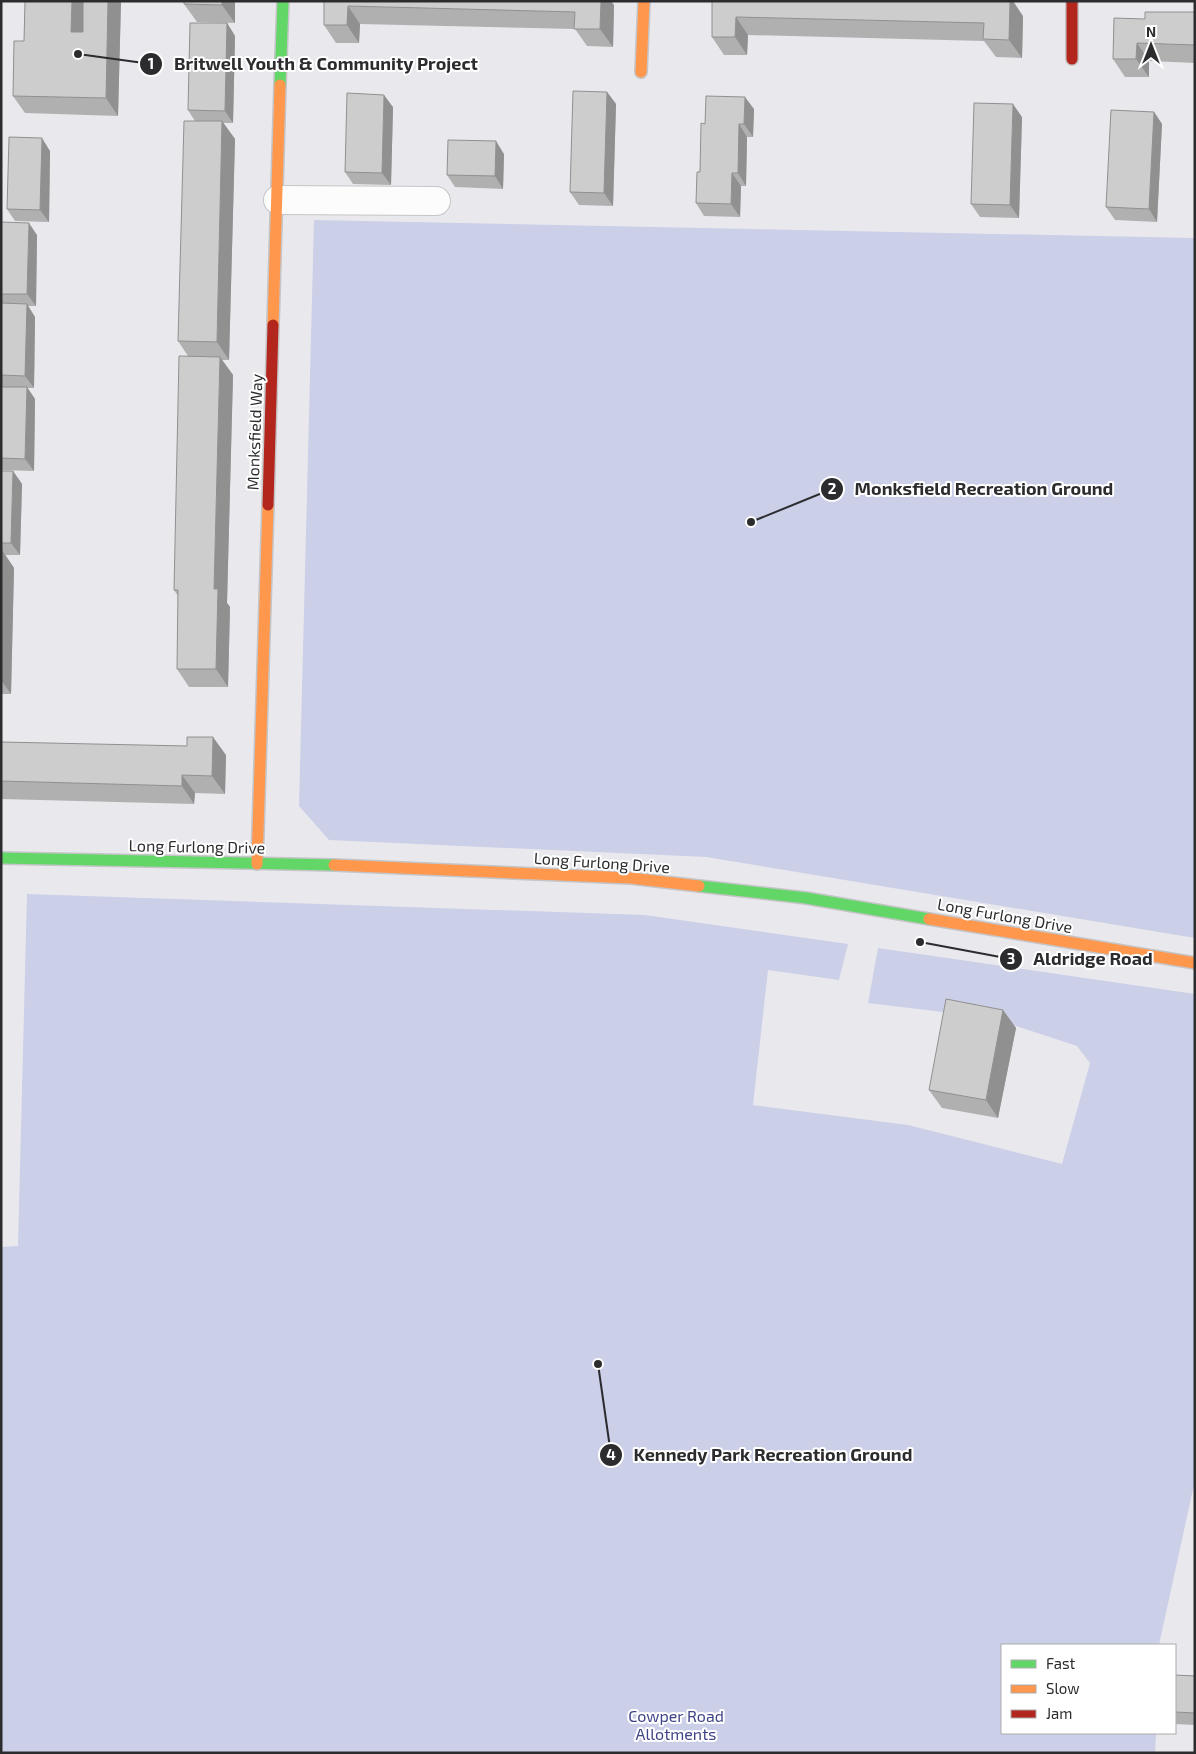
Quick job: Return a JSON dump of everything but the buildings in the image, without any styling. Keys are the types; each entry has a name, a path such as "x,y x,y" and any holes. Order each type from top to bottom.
{"street":[{"name":"Monksfield Way","path":"257,864 283,1"},
{"path":"641,72 644,1"},
{"path":"1072,1 1072,59"},
{"path":"278,200 436,201"},
{"name":"Long Furlong Drive","path":"1,858 337,865 630,878 806,898 1195,963"}],"green space":[{"path":"314,220 1195,238 1195,938 706,857 329,840 299,806"},
{"name":"Cowper Road Allotments","path":"27,894 645,915 848,944 839,980 768,970 753,1105 908,1125 1062,1164 1090,1063 1077,1046 992,1018 868,1003 878,948 1195,994 1195,1480 1159,1644 1001,1644 1001,1734 1156,1734 1155,1753 1,1753 1,1247 18,1246"}],"traffic: fast":[{"path":"280,85 283,1"},
{"path":"1,858 334,865"},
{"path":"699,886 806,898 929,919"}],"traffic: slow":[{"path":"641,72 644,1"},
{"path":"273,325 280,85"},
{"path":"257,864 268,505"},
{"path":"334,865 630,878 699,886"},
{"path":"929,919 1195,963"}],"traffic: jam":[{"path":"1072,1 1072,59"},
{"path":"268,505 273,325"}],"place":[{"name":"Britwell Youth & Community Project","path":"78,54"},
{"name":"Monksfield Recreation Ground","path":"751,522"},
{"name":"Aldridge Road","path":"920,942"},
{"name":"Kennedy Park Recreation Ground","path":"598,1364"}]}
